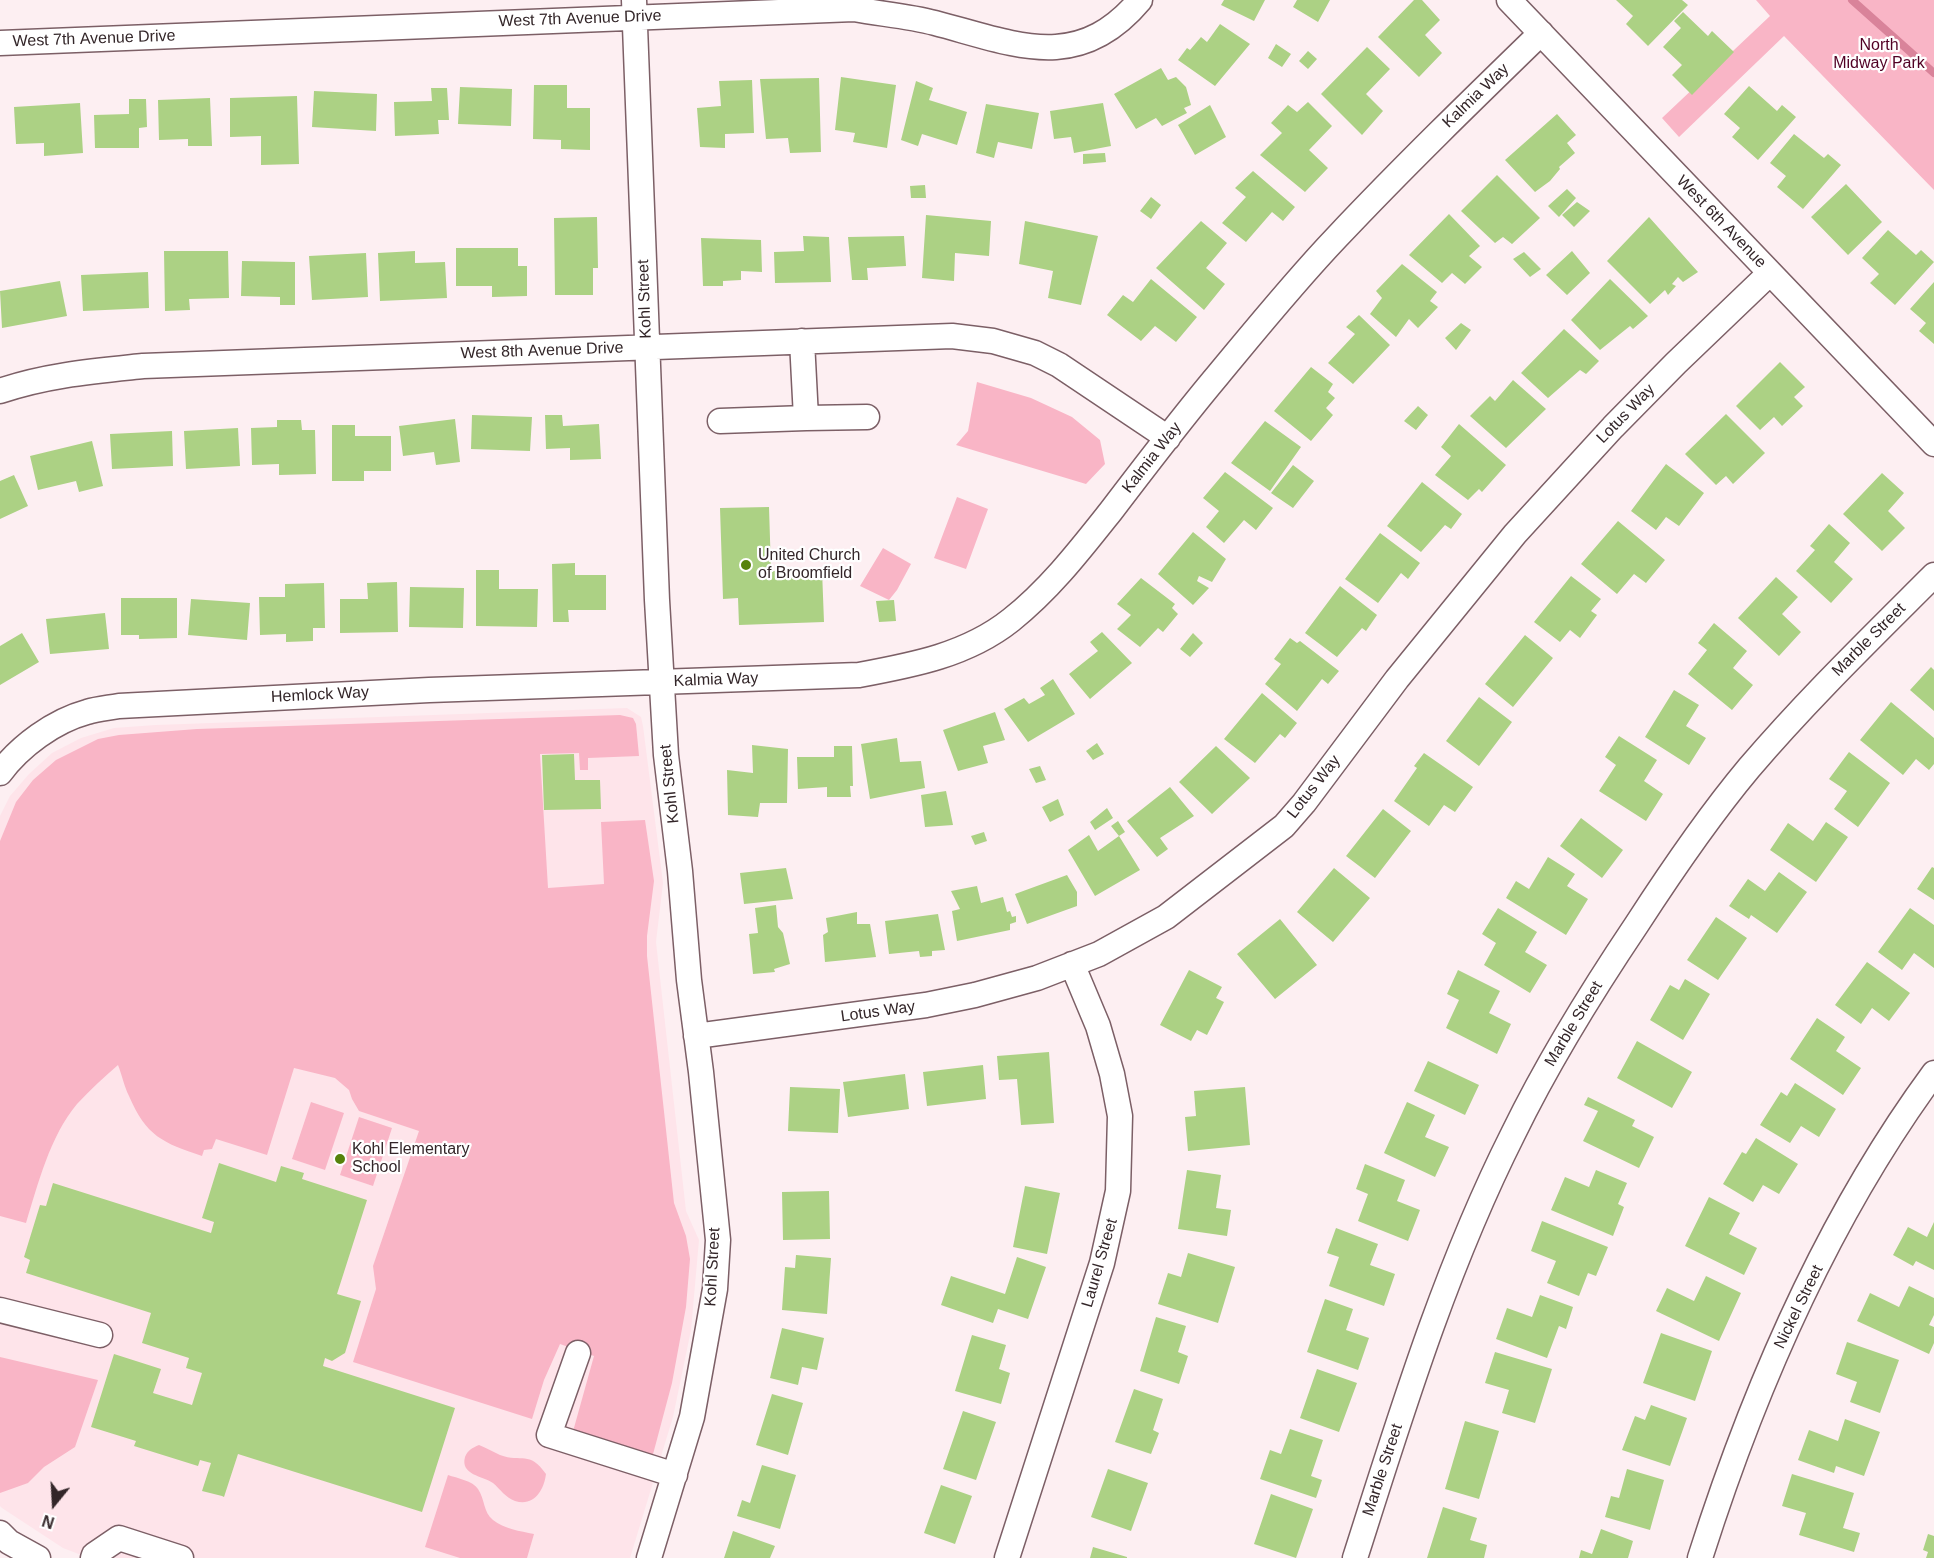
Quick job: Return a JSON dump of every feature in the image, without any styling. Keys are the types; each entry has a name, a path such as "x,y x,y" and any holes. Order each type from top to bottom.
{"street":[{"name":"West 7th Avenue Drive","path":"0,43 635,8 854,9 934,22 972,34 1030,46 1064,47 1099,36 1117,25 1140,0"},
{"name":"West 6th Avenue","path":"1509,0 1934,444"},
{"name":"Kohl Street","path":"635,8 647,346 666,755 718,1240 716,1279 692,1417 649,1558"},
{"name":"Kalmia Way","path":"662,682 859,675 941,657 978,641 1009,622 1038,597 1070,563 1263,321 1336,238 1432,138 1540,33"},
{"name":"Lotus Way","path":"696,1036 926,1005 1037,978 1099,954 1166,916 1284,826 1304,803 1397,679 1515,534 1613,427 1770,273"},
{"name":"West 8th Avenue Drive","path":"0,391 18,385 86,372 143,366 952,336 993,341 1035,353 1059,365 1168,438"},
{"path":"802,341 806,418"},
{"path":"720,421 867,417"},
{"name":"Marble Street","path":"1355,1558 1415,1371 1477,1210 1513,1134 1593,989 1666,879 1707,821 1749,768 1844,665 1934,575"},
{"name":"Hemlock Way","path":"0,773 18,752 44,732 86,712 119,706 406,691 662,682"},
{"name":"Laurel Street","path":"1007,1558 1102,1263 1118,1191 1120,1116 1112,1074 1098,1026 1072,964"},
{"name":"Nickel Street","path":"1700,1558 1749,1418 1787,1328 1851,1203 1934,1073"},
{"path":"0,1310 100,1335"},
{"path":"578,1353 549,1435 675,1475"},
{"path":"0,1533 26,1556"},
{"path":"93,1558 119,1538 181,1558"}],"shaded area":[{"name":"Kohl Elementary School","path":"627,708 641,717 643,726 663,883 656,942 686,1211 699,1240 691,1330 673,1417 630,1558 89,1558 63,1548 2,1508 0,1506 0,816 10,796 52,753 81,738 114,728"}],"green space":[{"name":"North Midway Park","path":"1756,0 1934,0 1934,190 1784,36 1679,137 1662,118 1770,16"},
{"path":"977,382 1031,398 1072,417 1100,440 1105,464 1086,484 956,445 968,431"},
{"path":"957,497 988,509 966,569 934,558"},
{"path":"883,548 911,564 889,600 860,586"},
{"path":"620,715 633,718 636,724 639,756 588,758 588,770 580,770 579,753 540,754 548,888 604,884 601,822 645,820 654,881 647,936 647,956 674,1203 686,1236 690,1259 686,1307 672,1383 652,1458 572,1435 594,1356 560,1344 544,1380 532,1419 353,1362 376,1289 373,1266 419,1131 359,1111 349,1090 335,1078 294,1068 267,1155 216,1139 212,1149 204,1150 202,1156 166,1142 149,1129 135,1110 118,1065 77,1104 59,1131 40,1177 26,1223 0,1216 0,841 16,802 33,780 56,760 98,739 119,735 197,729"},
{"path":"311,1102 344,1113 325,1170 292,1159"},
{"path":"359,1117 392,1128 373,1186 340,1175"},
{"path":"0,1357 98,1380 75,1447 44,1467 28,1483 0,1493"},
{"path":"479,1445 500,1455 525,1458 535,1462 546,1474 537,1496 528,1502 512,1500 493,1483 469,1471 464,1463 465,1457 470,1450"},
{"path":"448,1475 476,1486 487,1513 497,1523 534,1534 527,1558 460,1558 425,1547"}],"building":[{"path":"1224,0 1265,0 1254,21 1221,5"},
{"path":"1297,0 1330,0 1318,22 1293,7"},
{"path":"1414,0 1422,0 1440,20 1425,35 1442,53 1419,77 1378,37"},
{"path":"1616,0 1682,0 1688,5 1648,46 1626,24 1633,16"},
{"path":"1683,12 1708,36 1712,31 1734,52 1692,95 1672,75 1682,65 1663,47 1681,28 1674,21"},
{"path":"1220,24 1250,44 1215,86 1178,60 1187,48 1190,50 1201,37 1207,42"},
{"path":"1276,44 1291,54 1282,67 1268,58"},
{"path":"1367,47 1390,69 1366,94 1383,111 1362,135 1321,94"},
{"path":"1308,51 1317,59 1308,69 1299,61"},
{"path":"1161,68 1168,80 1176,77 1186,87 1191,105 1184,108 1187,113 1162,126 1156,118 1136,129 1114,94"},
{"path":"841,77 896,85 887,148 853,142 855,133 835,130"},
{"path":"819,78 821,152 790,153 788,138 766,139 760,79"},
{"path":"752,80 754,133 725,134 725,148 700,147 697,108 721,106 719,81"},
{"path":"916,81 933,88 929,100 967,112 957,145 922,134 918,146 901,140"},
{"path":"534,85 567,85 567,108 590,108 590,150 561,149 561,140 533,139"},
{"path":"1749,86 1777,111 1782,105 1796,117 1758,160 1732,137 1740,128 1724,114"},
{"path":"460,87 512,89 511,126 458,124"},
{"path":"431,88 447,88 449,120 438,120 439,134 395,136 394,102 432,101"},
{"path":"314,91 377,94 376,131 312,127"},
{"path":"297,96 299,164 261,165 261,136 230,137 230,98"},
{"path":"210,98 212,146 188,146 188,139 159,140 158,100"},
{"path":"129,99 146,99 147,127 139,128 139,148 95,148 94,115 129,114"},
{"path":"1308,102 1332,126 1309,150 1328,168 1305,192 1260,155 1282,133 1271,123 1288,105 1297,112"},
{"path":"80,103 83,153 44,156 44,143 16,144 14,107"},
{"path":"1103,103 1111,146 1074,153 1071,137 1054,139 1050,111"},
{"path":"986,104 1039,113 1032,149 998,142 994,158 976,153"},
{"path":"1210,105 1226,137 1195,155 1178,125"},
{"path":"1557,114 1576,135 1567,143 1575,153 1559,167 1560,169 1550,181 1535,192 1505,160"},
{"path":"1794,134 1824,158 1828,154 1841,165 1803,209 1777,187 1786,176 1770,163"},
{"path":"1105,153 1106,162 1083,164 1083,154"},
{"path":"1253,171 1295,207 1283,221 1272,212 1246,242 1222,223 1246,197 1235,188"},
{"path":"1497,175 1540,218 1512,244 1503,237 1495,243 1461,211"},
{"path":"1846,184 1882,222 1848,255 1811,217"},
{"path":"925,185 926,198 911,198 910,186"},
{"path":"1567,189 1576,198 1559,217 1548,206"},
{"path":"1151,197 1161,205 1151,219 1140,211"},
{"path":"1577,202 1590,211 1574,227 1562,215"},
{"path":"1449,214 1480,246 1469,256 1482,267 1465,284 1452,273 1442,283 1409,255"},
{"path":"926,215 991,221 989,256 955,253 954,281 922,278"},
{"path":"597,217 598,268 593,268 593,295 555,295 554,218"},
{"path":"1649,217 1698,272 1683,282 1678,277 1672,284 1676,286 1668,295 1665,290 1650,304 1607,261"},
{"path":"1025,221 1098,236 1081,305 1048,298 1053,271 1019,264"},
{"path":"1201,221 1227,243 1206,268 1225,284 1204,310 1156,268"},
{"path":"1888,230 1916,255 1921,250 1934,262 1895,305 1870,283 1879,274 1862,258"},
{"path":"803,236 829,237 831,282 775,283 774,252 804,251"},
{"path":"904,236 906,266 867,268 868,280 852,280 848,237"},
{"path":"701,238 761,240 762,272 741,271 741,280 723,281 723,286 703,286"},
{"path":"456,248 518,248 518,266 527,266 527,296 492,297 492,286 456,286"},
{"path":"164,251 228,251 229,298 189,299 190,310 165,311"},
{"path":"415,251 415,263 445,262 447,298 380,301 378,253"},
{"path":"1572,251 1590,273 1567,295 1546,275"},
{"path":"1524,252 1541,269 1530,277 1513,259"},
{"path":"366,253 368,297 312,300 309,256"},
{"path":"242,261 295,262 295,305 280,305 280,297 241,296"},
{"path":"1402,264 1437,292 1430,301 1438,307 1418,328 1409,319 1396,337 1370,314 1382,298 1376,291"},
{"path":"148,272 149,308 83,311 81,275"},
{"path":"1151,279 1197,317 1176,342 1155,326 1141,341 1107,315 1123,295 1133,302"},
{"path":"1610,279 1648,316 1633,329 1630,326 1600,350 1571,320"},
{"path":"60,281 67,316 2,328 0,291"},
{"path":"1934,282 1934,344 1919,331 1926,323 1910,309"},
{"path":"1359,315 1390,345 1353,384 1328,363 1355,334 1346,327"},
{"path":"1461,323 1471,330 1456,350 1445,338"},
{"path":"1564,329 1599,361 1586,374 1580,370 1548,398 1521,373"},
{"path":"1780,362 1805,387 1794,397 1803,406 1782,426 1774,417 1760,430 1736,406"},
{"path":"1311,367 1333,384 1328,392 1335,398 1326,408 1333,415 1311,441 1274,411"},
{"path":"1513,380 1546,409 1506,448 1470,416 1490,396 1495,401"},
{"path":"1418,406 1428,415 1416,430 1404,421"},
{"path":"1726,414 1765,453 1733,484 1726,476 1716,485 1685,454"},
{"path":"472,415 532,417 530,451 471,449"},
{"path":"545,415 562,415 563,426 599,424 601,459 570,460 570,448 546,449"},
{"path":"455,419 460,462 436,465 434,452 403,456 399,426"},
{"path":"277,420 301,420 302,430 315,430 316,474 279,475 279,464 252,465 251,428 277,427"},
{"path":"1265,421 1301,447 1270,491 1231,463"},
{"path":"1459,424 1506,465 1482,492 1479,489 1468,500 1435,475 1451,456 1441,447"},
{"path":"332,425 355,425 355,436 391,436 391,471 364,471 364,481 332,481"},
{"path":"238,428 240,466 186,469 184,431"},
{"path":"172,431 173,466 112,469 110,434"},
{"path":"92,441 103,486 79,492 76,481 38,490 30,456"},
{"path":"1666,464 1704,493 1679,526 1666,517 1656,530 1631,511"},
{"path":"1293,465 1314,481 1293,508 1271,493"},
{"path":"1225,472 1273,508 1256,530 1244,520 1224,543 1206,527 1219,511 1203,498"},
{"path":"1882,473 1904,493 1888,511 1905,528 1882,551 1843,514"},
{"path":"14,475 28,506 0,519 0,481"},
{"path":"1422,482 1462,514 1451,529 1445,525 1421,552 1387,526"},
{"name":"United Church of Broomfield","path":"769,507 771,571 822,570 824,622 739,625 738,598 723,599 720,508"},
{"path":"1618,521 1665,560 1646,583 1634,574 1617,594 1581,564"},
{"path":"1829,524 1850,543 1834,562 1853,579 1831,603 1796,571 1815,550 1810,546"},
{"path":"1193,532 1226,559 1212,582 1199,576 1197,581 1209,588 1193,605 1158,574"},
{"path":"1380,533 1420,563 1408,579 1401,573 1378,603 1345,579"},
{"path":"575,563 575,575 606,575 606,610 568,610 569,622 553,622 552,564"},
{"path":"476,570 499,570 499,589 538,589 537,627 476,626"},
{"path":"1571,576 1601,599 1591,611 1597,615 1580,638 1570,630 1560,642 1534,622"},
{"path":"1776,577 1798,597 1782,614 1801,632 1779,656 1738,618"},
{"path":"1141,578 1175,604 1172,608 1178,614 1163,632 1158,628 1140,647 1117,629 1131,615 1117,604"},
{"path":"397,582 398,632 340,633 340,599 368,599 367,583"},
{"path":"324,583 325,628 313,628 313,641 286,642 286,634 260,635 259,597 285,597 285,584"},
{"path":"1340,586 1377,615 1366,631 1362,628 1337,657 1305,633"},
{"path":"410,587 464,588 463,628 409,627"},
{"path":"121,598 177,598 177,638 139,639 139,635 121,635"},
{"path":"191,599 250,603 247,640 188,635"},
{"path":"894,600 896,621 879,622 876,601"},
{"path":"105,613 109,649 50,654 46,619"},
{"path":"1714,623 1747,651 1733,668 1753,685 1732,710 1688,674 1707,650 1698,643"},
{"path":"1102,632 1132,663 1090,699 1069,674 1098,651 1090,642"},
{"path":"22,633 39,662 0,685 0,646"},
{"path":"1193,633 1203,643 1190,657 1180,649"},
{"path":"1525,635 1553,658 1513,707 1485,684"},
{"path":"1290,638 1297,643 1300,641 1339,671 1328,684 1322,679 1297,711 1265,684 1281,664 1274,659"},
{"path":"1931,667 1934,670 1934,711 1910,690"},
{"path":"1053,679 1075,714 1028,742 1004,709 1024,698 1029,704 1045,695 1040,688"},
{"path":"1674,690 1699,705 1686,726 1706,738 1689,765 1645,737"},
{"path":"1262,693 1297,723 1285,738 1280,734 1255,763 1224,739"},
{"path":"1479,697 1512,722 1479,766 1446,741"},
{"path":"1891,702 1934,738 1934,764 1929,770 1916,759 1903,775 1860,740"},
{"path":"995,712 1005,740 983,746 988,763 958,771 943,730"},
{"path":"1619,736 1657,760 1644,781 1663,794 1646,821 1599,791 1616,765 1605,757"},
{"path":"897,738 900,762 921,761 925,788 870,799 861,744"},
{"path":"1097,743 1104,754 1093,760 1086,751"},
{"path":"752,745 788,749 787,803 760,803 758,817 728,815 727,770 753,773"},
{"path":"834,746 852,746 851,797 827,797 827,787 798,789 797,757 834,757"},
{"path":"1216,746 1250,778 1212,814 1179,782"},
{"path":"1849,752 1890,783 1858,827 1834,809 1847,791 1829,779"},
{"path":"1424,753 1473,787 1455,812 1444,805 1429,826 1394,801 1417,768 1414,766"},
{"path":"574,754 575,780 600,780 601,809 544,810 542,755"},
{"path":"1040,766 1046,780 1036,783 1029,769"},
{"path":"1170,787 1194,816 1160,838 1168,849 1157,857 1127,821"},
{"path":"946,791 953,825 925,827 921,795"},
{"path":"1058,799 1064,815 1050,822 1042,807"},
{"path":"1107,808 1113,818 1095,830 1090,822"},
{"path":"1383,809 1411,831 1375,878 1346,856"},
{"path":"1581,818 1623,850 1602,878 1560,846"},
{"path":"1118,821 1125,832 1119,836 1111,826"},
{"path":"1826,822 1848,837 1816,882 1770,850 1788,823 1813,841"},
{"path":"984,832 987,841 975,845 971,836"},
{"path":"1089,835 1098,851 1119,836 1140,870 1095,896 1068,850"},
{"path":"1548,857 1575,874 1567,886 1588,899 1566,935 1506,898 1516,881 1529,889"},
{"path":"1932,867 1934,868 1934,900 1917,889"},
{"path":"786,868 793,899 744,904 740,873"},
{"path":"1334,868 1370,898 1333,942 1297,912"},
{"path":"1779,872 1807,892 1777,933 1751,915 1749,919 1729,906 1748,879 1765,891"},
{"path":"1067,875 1077,892 1077,906 1027,924 1015,894"},
{"path":"977,886 981,903 1003,897 1007,912 1010,911 1012,917 1016,916 1016,922 1010,924 1010,930 957,941 952,911 960,909 951,891"},
{"path":"776,905 778,927 783,933 790,964 774,969 775,972 753,974 749,934 758,933 755,908"},
{"path":"1498,908 1537,932 1525,952 1547,965 1530,993 1484,965 1496,943 1482,934"},
{"path":"1910,908 1934,925 1934,968 1914,953 1902,970 1878,952"},
{"path":"857,912 857,924 870,924 876,957 825,962 823,935 828,932 826,918"},
{"path":"938,914 945,950 932,951 932,956 920,957 919,951 889,954 885,921"},
{"path":"1716,917 1747,938 1718,980 1687,960"},
{"path":"1280,919 1317,965 1275,999 1237,954"},
{"path":"1867,962 1910,993 1889,1021 1872,1008 1861,1024 1835,1005"},
{"path":"1189,970 1222,987 1216,998 1224,1002 1207,1035 1197,1030 1191,1041 1160,1025"},
{"path":"1458,970 1500,991 1489,1013 1511,1024 1497,1054 1446,1028 1459,1000 1447,994"},
{"path":"1685,979 1710,994 1683,1040 1650,1020 1670,985 1679,990"},
{"path":"1817,1018 1845,1037 1836,1051 1861,1068 1843,1095 1790,1059"},
{"path":"1637,1041 1692,1072 1672,1108 1617,1078"},
{"path":"1049,1052 1054,1123 1021,1125 1017,1079 999,1080 997,1056"},
{"path":"1428,1061 1479,1085 1465,1115 1414,1091"},
{"path":"983,1065 986,1099 927,1106 923,1072"},
{"path":"905,1074 909,1109 848,1117 843,1082"},
{"path":"1795,1083 1836,1109 1819,1137 1801,1126 1790,1143 1760,1125 1781,1092 1787,1096"},
{"path":"790,1087 840,1089 838,1133 788,1131"},
{"path":"1245,1087 1250,1145 1188,1151 1185,1117 1196,1116 1194,1091"},
{"path":"1588,1097 1635,1120 1632,1126 1654,1137 1639,1168 1583,1141 1598,1111 1584,1105"},
{"path":"1407,1102 1435,1115 1425,1137 1449,1147 1435,1177 1384,1153"},
{"path":"1756,1138 1798,1164 1779,1194 1763,1185 1753,1202 1723,1184 1742,1152 1746,1154"},
{"name":"Kohl Elementary School","path":"219,1163 276,1182 281,1166 304,1173 302,1179 367,1200 337,1294 361,1301 345,1353 332,1361 325,1358 323,1366 455,1408 422,1512 238,1454 224,1497 202,1491 211,1463 200,1460 198,1466 134,1446 136,1441 91,1427 114,1354 161,1369 153,1393 192,1405 202,1373 186,1368 189,1358 142,1343 151,1313 26,1273 30,1260 24,1257 40,1205 46,1206 53,1183 211,1233 214,1222 202,1218"},
{"path":"1365,1164 1405,1180 1397,1201 1420,1210 1408,1241 1358,1221 1368,1194 1356,1189"},
{"path":"1187,1170 1221,1175 1216,1208 1231,1210 1227,1236 1178,1229"},
{"path":"1596,1170 1627,1183 1618,1204 1624,1207 1613,1236 1551,1210 1565,1177 1589,1187"},
{"path":"1025,1186 1060,1193 1047,1254 1013,1247"},
{"path":"829,1191 830,1239 783,1240 782,1192"},
{"path":"1709,1197 1740,1213 1729,1234 1757,1248 1744,1275 1685,1246"},
{"path":"1542,1221 1608,1247 1596,1276 1588,1273 1579,1296 1547,1283 1556,1261 1531,1251"},
{"path":"1934,1222 1934,1270 1916,1261 1913,1266 1893,1255 1908,1227 1927,1237"},
{"path":"1336,1228 1378,1244 1370,1265 1395,1274 1384,1306 1329,1286 1339,1257 1327,1253"},
{"path":"1188,1253 1235,1267 1218,1323 1158,1304 1168,1273 1181,1277"},
{"path":"796,1255 831,1258 827,1314 782,1310 785,1267 795,1268"},
{"path":"1017,1257 1046,1267 1028,1319 998,1309 993,1323 941,1305 951,1276 1005,1294"},
{"path":"1706,1276 1741,1293 1719,1341 1656,1311 1667,1288 1694,1301"},
{"path":"1909,1286 1934,1298 1934,1315 1929,1325 1934,1327 1934,1343 1929,1354 1857,1321 1870,1293 1899,1307"},
{"path":"1540,1295 1573,1307 1566,1329 1559,1326 1547,1358 1496,1339 1507,1308 1532,1317"},
{"path":"1325,1299 1353,1309 1346,1330 1369,1338 1358,1370 1307,1352"},
{"path":"1156,1317 1186,1326 1178,1352 1188,1356 1179,1384 1140,1371"},
{"path":"782,1328 824,1338 817,1370 802,1367 798,1385 770,1378"},
{"path":"1661,1333 1712,1351 1695,1401 1643,1383"},
{"path":"972,1335 1006,1345 999,1369 1010,1373 1001,1404 955,1391"},
{"path":"1847,1342 1899,1360 1880,1413 1850,1402 1857,1382 1836,1374"},
{"path":"1495,1352 1552,1369 1535,1423 1502,1413 1509,1390 1485,1383"},
{"path":"1317,1369 1357,1383 1339,1432 1300,1418"},
{"path":"1134,1389 1163,1399 1153,1430 1159,1433 1151,1454 1115,1442"},
{"path":"772,1394 803,1403 788,1455 756,1445"},
{"path":"1651,1405 1687,1418 1670,1466 1622,1450 1635,1416 1645,1420"},
{"path":"963,1411 996,1422 976,1480 943,1469"},
{"path":"1845,1419 1880,1432 1864,1476 1836,1466 1834,1473 1798,1460 1809,1430 1838,1441"},
{"path":"1465,1421 1499,1431 1479,1499 1445,1489"},
{"path":"1290,1429 1323,1440 1311,1476 1322,1480 1316,1498 1260,1479 1270,1450 1281,1454"},
{"path":"762,1465 796,1475 780,1529 737,1516 742,1500 750,1503"},
{"path":"1108,1469 1148,1483 1131,1531 1091,1517"},
{"path":"1627,1469 1664,1480 1650,1530 1605,1517 1611,1496 1619,1498"},
{"path":"1792,1474 1854,1493 1843,1528 1860,1533 1854,1552 1799,1535 1806,1513 1782,1506"},
{"path":"941,1485 972,1496 955,1544 924,1533"},
{"path":"1271,1494 1313,1509 1296,1558 1254,1544"},
{"path":"1443,1507 1477,1518 1470,1540 1487,1545 1484,1558 1427,1558"},
{"path":"1601,1529 1633,1541 1628,1558 1579,1558 1581,1550 1592,1554"},
{"path":"733,1531 775,1546 770,1558 724,1558"},
{"path":"1928,1534 1934,1536 1934,1558 1926,1558 1928,1552 1923,1550"},
{"path":"1093,1547 1127,1557 1127,1558 1090,1558"}],"waterway":[{"path":"1852,0 1934,73"}],"place":[{"name":"United Church of Broomfield","path":"746,565"},
{"name":"Kohl Elementary School","path":"340,1159"}]}
